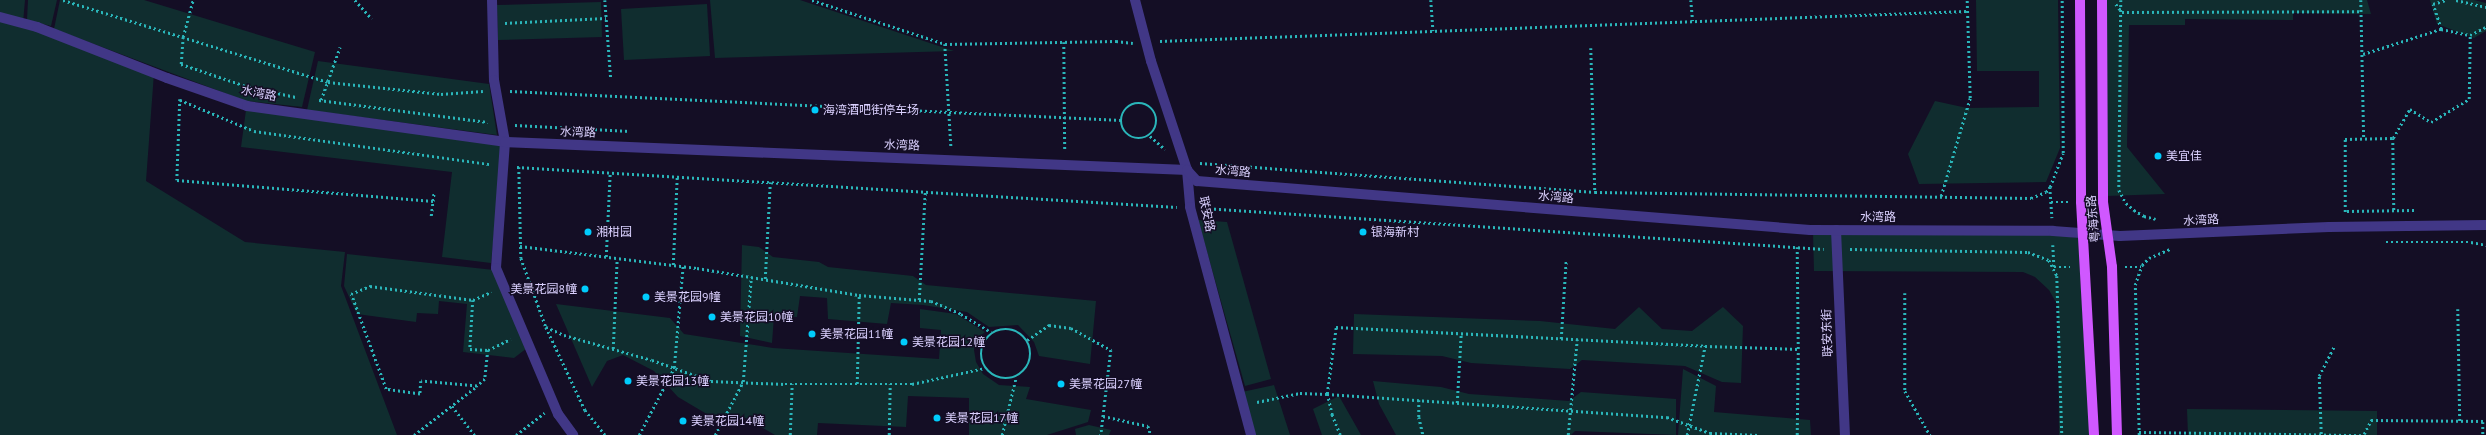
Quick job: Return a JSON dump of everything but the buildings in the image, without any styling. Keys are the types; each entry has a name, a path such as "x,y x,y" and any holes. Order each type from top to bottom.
{"main road":[{"name":"粤海东路","path":"2080,0 2082,234 2094,435"},
{"name":"粤海东路","path":"2102,0 2103,202 2112,267 2117,435"}],"street":[{"path":"492,0 496,90 505,142 496,268 554,405 573,435"},
{"name":"联安路","path":"1135,0 1151,43 1186,165 1190,207 1251,435"},
{"name":"水湾路","path":"0,17 37,27 181,83 247,106 505,142 1186,165 1197,181 1796,229 2053,231 2107,236 2345,227 2486,225"},
{"name":"联安东街","path":"1836,230 1844,435"}],"path":[{"path":"63,0 328,82 441,94 496,90 1121,120"},
{"path":"193,0 183,37 177,180 433,201"},
{"path":"355,0 372,19"},
{"path":"605,0 610,79"},
{"path":"812,0 945,44 1116,41 1151,43 1967,11"},
{"path":"1431,0 1433,31"},
{"path":"1691,0 1694,21"},
{"path":"1941,196 1970,98 1967,0"},
{"path":"1186,165 1595,192 2031,198 2046,192 2050,187 2063,153 2062,0"},
{"path":"2114,0 2122,12"},
{"path":"2121,0 2119,190 2126,203 2134,210 2144,216 2164,218"},
{"path":"2361,0 2364,139"},
{"path":"2441,29 2433,4 2446,0"},
{"path":"2456,0 2486,7"},
{"path":"2122,12 2361,11"},
{"path":"493,24 606,18"},
{"path":"2363,54 2441,29 2470,35 2486,27"},
{"path":"2394,226 2393,138 2410,109 2431,122 2469,99 2470,35"},
{"path":"1064,42 1065,152"},
{"path":"945,44 951,146"},
{"path":"321,100 340,47"},
{"path":"1591,48 1595,192"},
{"path":"181,64 249,87 302,98"},
{"path":"315,99 502,124 637,132"},
{"path":"1136,103 1148,106 1153,110 1158,121 1154,132 1150,136 1139,140 1128,136 1121,126 1121,120 1126,109 1136,103"},
{"path":"2345,227 2345,139 2393,138"},
{"path":"519,143 521,258 546,327 585,410 605,435"},
{"path":"944,146 959,147"},
{"path":"1058,151 1073,152"},
{"path":"606,257 610,173"},
{"path":"673,265 677,177"},
{"path":"765,279 770,182"},
{"path":"918,300 925,192"},
{"path":"431,216 434,193"},
{"path":"2337,211 2417,210"},
{"path":"1796,229 1798,349 1797,435"},
{"path":"2384,242 2471,242 2486,245"},
{"path":"520,246 683,266 859,295 931,301 961,314 991,332"},
{"path":"2173,248 2149,258 2141,267 2135,285 2139,433 2364,435 2371,420 2484,421 2483,435"},
{"path":"613,349 617,259"},
{"path":"1561,339 1566,260"},
{"path":"639,435 674,368 683,266"},
{"path":"715,435 743,382 752,277"},
{"path":"477,386 421,381 420,394 386,389 351,294 370,286 473,300 503,286"},
{"path":"1905,293 1905,391 1930,435"},
{"path":"857,384 859,295"},
{"path":"473,300 470,349 488,350 524,333"},
{"path":"2458,309 2460,421"},
{"path":"1027,340 1049,325 1071,328 1111,350 1101,435"},
{"path":"546,327 564,335 674,368 711,381 792,384 912,384 985,368"},
{"path":"1340,435 1332,415 1327,394 1336,327 1577,340 1798,349"},
{"path":"999,329 1015,330 1027,340 1031,357 1024,372 1016,377 999,378 985,368 981,361 981,349 985,338 991,332 999,329"},
{"path":"1457,403 1461,334"},
{"path":"1568,435 1577,340"},
{"path":"1687,435 1688,424 1705,346"},
{"path":"2321,434 2320,376 2334,346"},
{"path":"414,435 485,379 488,350"},
{"path":"1002,435 1016,377"},
{"path":"790,435 792,384"},
{"path":"890,384 890,435"},
{"path":"1257,402 1300,393 1419,400 1668,417 1710,433 1759,435"},
{"path":"1419,400 1419,417 1423,435"},
{"path":"516,435 554,405"},
{"path":"452,406 476,435"},
{"path":"1103,416 1148,426 1151,435"}],"green space":[{"path":"0,0 25,0 23,23 0,16"},
{"path":"28,0 57,0 51,26 27,20"},
{"path":"60,0 144,0 315,52 302,107 246,101 54,29"},
{"path":"710,0 800,0 954,51 715,58"},
{"path":"1976,0 2058,0 2060,148 2046,182 1919,184 1908,154 1935,101 1967,108 2039,107 2039,71 1977,71"},
{"path":"2105,0 2367,0 2371,14 2293,13 2293,20 2185,19 2185,25 2129,25 2127,147 2165,194 2106,196"},
{"path":"2430,0 2474,0 2486,3 2486,31 2474,38 2437,24"},
{"path":"601,2 602,37 498,40 497,5"},
{"path":"707,4 710,56 624,60 621,9"},
{"path":"0,17 154,73 146,181 245,242 345,252 341,286 397,435 0,435"},
{"path":"318,61 489,84 497,135 307,110"},
{"path":"246,110 503,143 491,263 442,257 452,172 241,147"},
{"path":"1198,220 1227,222 1271,379 1245,386"},
{"path":"1813,233 2044,233 2078,238 2090,435 2059,435 2058,306 2049,290 2035,277 2023,272 1814,271"},
{"path":"742,245 759,247 773,257 819,262 828,267 913,276 926,285 1096,301 1090,364 1039,356 1034,342 1018,325 989,327 967,312 923,305 891,303 887,324 828,319 827,298 800,296 797,317 774,316 772,343 740,336"},
{"path":"347,254 494,270 527,348 514,358 463,352 467,304 439,301 438,314 417,313 416,322 357,314 344,286"},
{"path":"556,304 670,318 684,334 773,348 939,359 941,330 920,328 920,309 956,314 985,332 978,338 974,350 976,362 983,374 999,385 1030,387 1026,399 1091,410 1088,422 1047,435 969,435 969,398 908,396 906,427 818,423 817,435 775,435 742,416 722,423 678,397 654,371 623,355 607,361 592,387"},
{"path":"1639,307 1662,329 1692,331 1723,307 1743,326 1741,383 1722,382 1685,366 1582,360 1570,369 1471,363 1442,356 1353,354 1354,314 1540,321 1615,329"},
{"path":"1683,369 1716,386 1714,412 1810,420 1811,435 1678,435"},
{"path":"1373,381 1441,387 1469,394 1569,401 1581,392 1676,399 1676,435 1575,431 1571,435 1396,435 1379,404"},
{"path":"1274,385 1290,435 1253,435 1242,392"},
{"path":"1339,396 1361,435 1322,435 1313,409"},
{"path":"2187,409 2377,411 2377,435 2188,435"},
{"path":"1089,425 1111,430 1109,435 1076,435 1075,429"}],"place":[{"name":"海湾酒吧街停车场","path":"815,110"},
{"name":"美宜佳","path":"2158,156"},
{"name":"湘柑园","path":"588,232"},
{"name":"银海新村","path":"1363,232"},
{"name":"美景花园8幢","path":"585,289"},
{"name":"美景花园9幢","path":"646,297"},
{"name":"美景花园10幢","path":"712,317"},
{"name":"美景花园11幢","path":"812,334"},
{"name":"美景花园12幢","path":"904,342"},
{"name":"美景花园13幢","path":"628,381"},
{"name":"美景花园27幢","path":"1061,384"},
{"name":"美景花园17幢","path":"937,418"},
{"name":"美景花园14幢","path":"683,421"}]}
